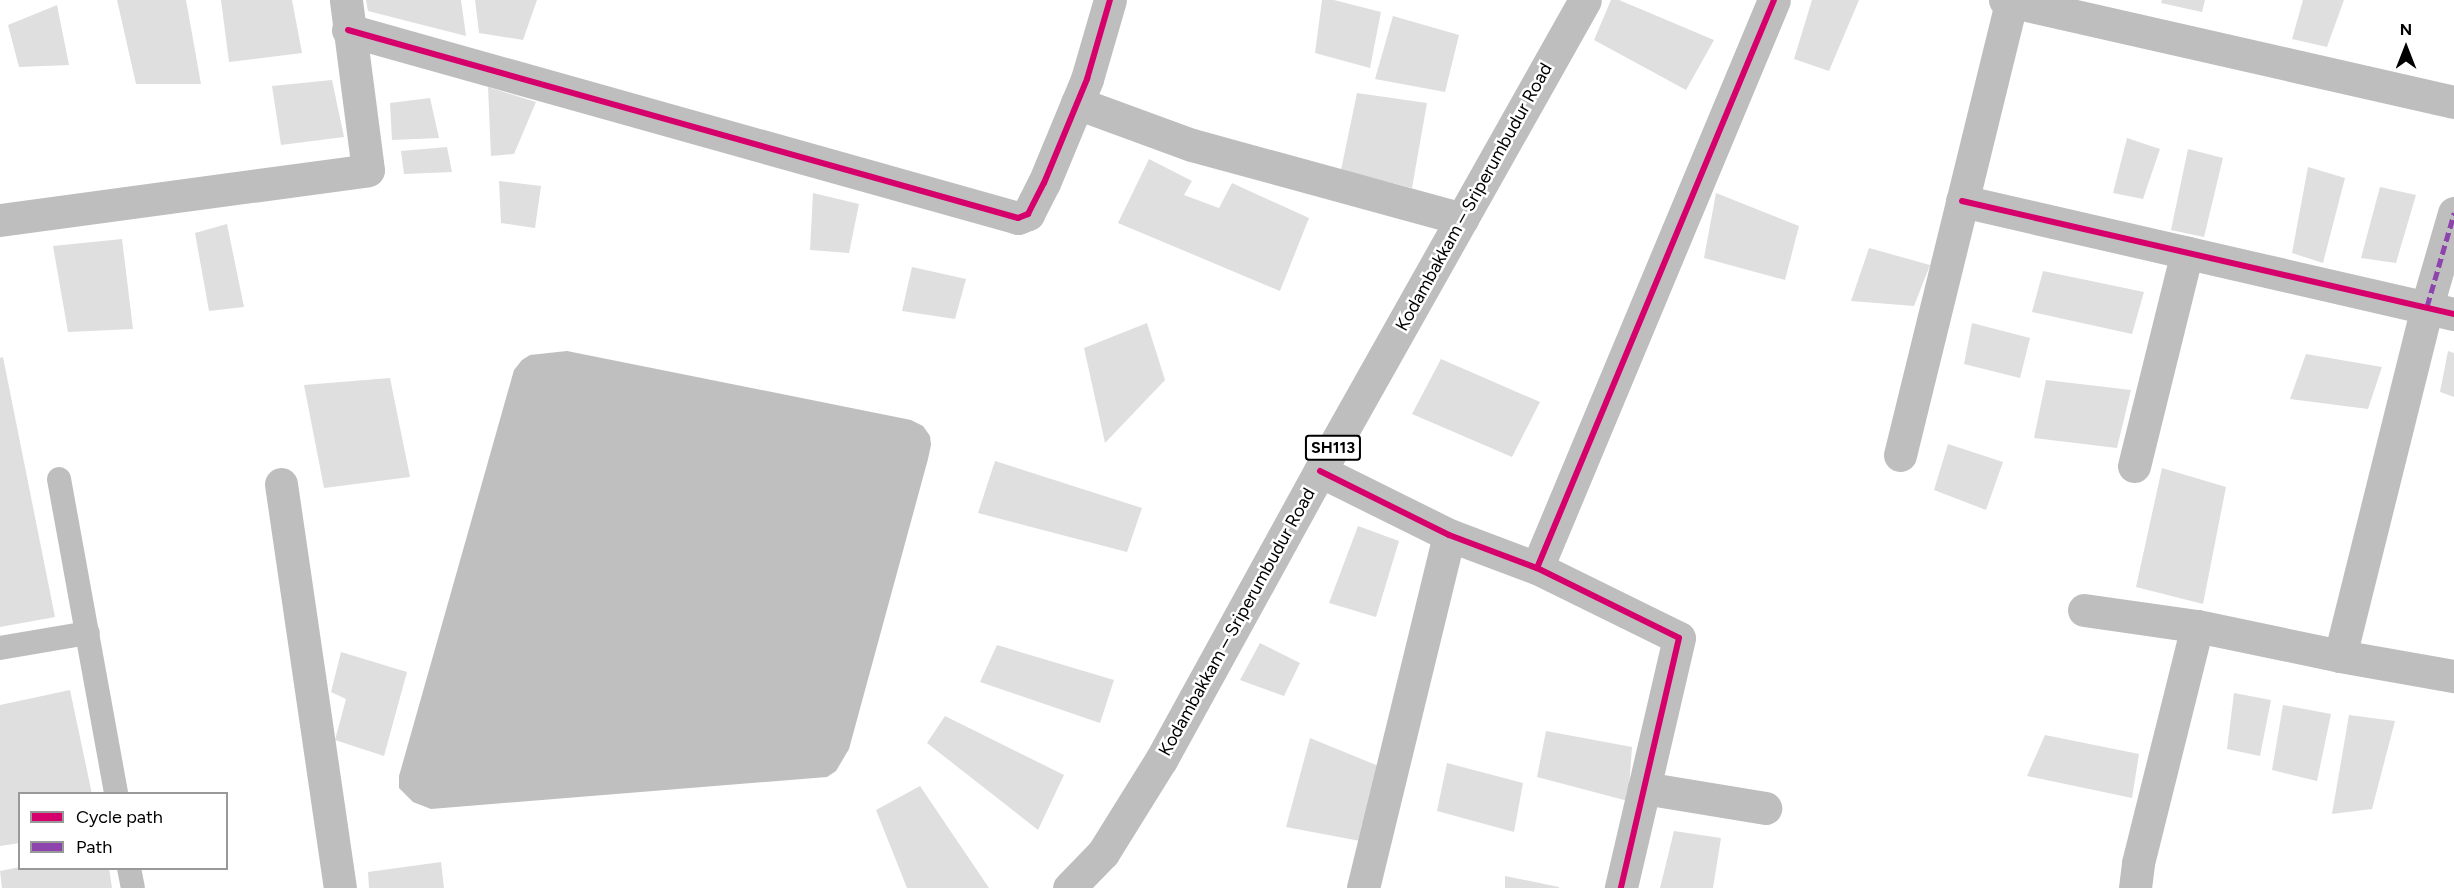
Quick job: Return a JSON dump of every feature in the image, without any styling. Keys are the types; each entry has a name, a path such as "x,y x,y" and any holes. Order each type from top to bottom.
{"street":[{"path":"0,220 368,170 347,15 1018,218 1028,214 1044,183 1077,103 1110,0"},
{"name":"Kodambakkam – Sriperumbudur Road","path":"1069,888 1103,853 1161,760 1320,471 1585,0"},
{"path":"1537,568 1774,0"},
{"path":"1900,455 2008,1 2454,102"},
{"path":"1077,103 1192,145 1462,219"},
{"path":"1962,201 2441,310"},
{"path":"2340,656 2441,310 2454,213"},
{"path":"2134,466 2187,252"},
{"path":"1320,471 1449,535 1537,568 1679,638 1621,888"},
{"path":"281,484 340,888"},
{"path":"1363,888 1449,535"},
{"path":"2084,610 2197,626 2340,656 2454,676"},
{"path":"2134,888 2138,863 2197,626"},
{"path":"1644,788 1765,808"}],"lane":[{"path":"59,479 116,792"},
{"path":"0,648 87,633"},
{"path":"129,870 133,888"}],"shaded area":[{"path":"567,351 911,420 923,426 930,436 928,459 849,749 836,771 827,777 431,809 413,802 399,788 399,776 514,370 522,360 530,355"}],"building":[{"path":"117,0 186,0 201,84 136,84"},
{"path":"221,0 292,0 302,53 229,62"},
{"path":"366,0 461,0 466,36 368,11"},
{"path":"475,0 537,0 523,40 479,33"},
{"path":"1322,0 1334,0 1381,12 1370,68 1315,53"},
{"path":"1611,0 1619,0 1714,40 1686,90 1594,40"},
{"path":"1812,0 1859,0 1829,71 1794,59"},
{"path":"2162,0 2205,0 2202,12 2161,3"},
{"path":"2303,0 2344,0 2327,47 2292,39"},
{"path":"57,5 69,65 19,67 8,25"},
{"path":"1393,16 1459,35 1445,92 1375,79"},
{"path":"332,80 344,137 281,145 272,86"},
{"path":"488,87 536,102 514,154 491,156"},
{"path":"1357,93 1427,103 1412,188 1341,170"},
{"path":"430,98 439,138 392,140 390,103"},
{"path":"2127,138 2160,149 2143,199 2113,193"},
{"path":"447,147 452,172 404,174 401,151"},
{"path":"2188,149 2223,158 2204,237 2171,230"},
{"path":"1149,159 1192,181 1184,195 1219,208 1232,183 1309,218 1280,291 1118,223"},
{"path":"2308,167 2345,178 2323,263 2292,253"},
{"path":"499,181 541,186 535,228 501,223"},
{"path":"2380,187 2416,195 2396,263 2361,258"},
{"path":"813,193 859,204 849,253 810,250"},
{"path":"1716,193 1799,226 1785,280 1704,258"},
{"path":"227,224 244,307 209,311 195,233"},
{"path":"122,239 133,329 68,332 53,246"},
{"path":"1869,248 1930,265 1914,306 1851,301"},
{"path":"912,267 966,279 955,319 902,311"},
{"path":"2043,271 2144,292 2132,334 2032,312"},
{"path":"1147,323 1165,380 1105,443 1084,348"},
{"path":"1972,323 2030,338 2020,378 1964,364"},
{"path":"2448,351 2454,353 2454,397 2440,392"},
{"path":"2306,354 2382,367 2368,409 2290,399"},
{"path":"3,357 55,617 0,627 0,358"},
{"path":"1441,359 1540,402 1512,457 1412,414"},
{"path":"390,378 410,477 324,488 304,385"},
{"path":"2046,380 2131,390 2117,448 2034,438"},
{"path":"1948,444 2003,462 1986,510 1934,490"},
{"path":"995,461 1142,508 1127,552 978,513"},
{"path":"2162,468 2226,487 2203,604 2136,587"},
{"path":"1358,526 1399,541 1376,617 1329,603"},
{"path":"1260,643 1300,663 1284,696 1240,680"},
{"path":"997,645 1114,680 1100,723 980,682"},
{"path":"341,652 407,672 384,756 335,740 346,699 331,692"},
{"path":"70,690 92,792 18,792 18,843 0,846 0,705"},
{"path":"2234,693 2271,700 2260,756 2227,749"},
{"path":"2283,705 2331,714 2317,781 2272,770"},
{"path":"2349,715 2395,721 2372,809 2332,814"},
{"path":"945,716 1064,775 1038,830 927,743"},
{"path":"1546,731 1632,747 1628,801 1537,777"},
{"path":"2045,735 2139,754 2132,798 2027,776"},
{"path":"1310,738 1381,767 1360,841 1286,827"},
{"path":"1447,763 1523,783 1514,832 1437,811"},
{"path":"920,786 989,888 907,888 876,810"},
{"path":"1674,831 1721,838 1713,888 1660,888"},
{"path":"441,862 444,888 369,888 368,872"},
{"path":"18,867 18,870 109,870 112,888 2,888 0,871"},
{"path":"1505,876 1559,887 1559,888 1505,888"}],"marked path":[{"path":"2427,306 2454,213"}],"cycle path":[{"path":"348,30 1018,218 1028,214 1044,183 1087,79 1110,0"},
{"path":"1537,568 1774,0"},
{"path":"1962,201 2454,314"},
{"path":"1320,471 1449,535 1537,568 1679,638 1621,888"}]}
